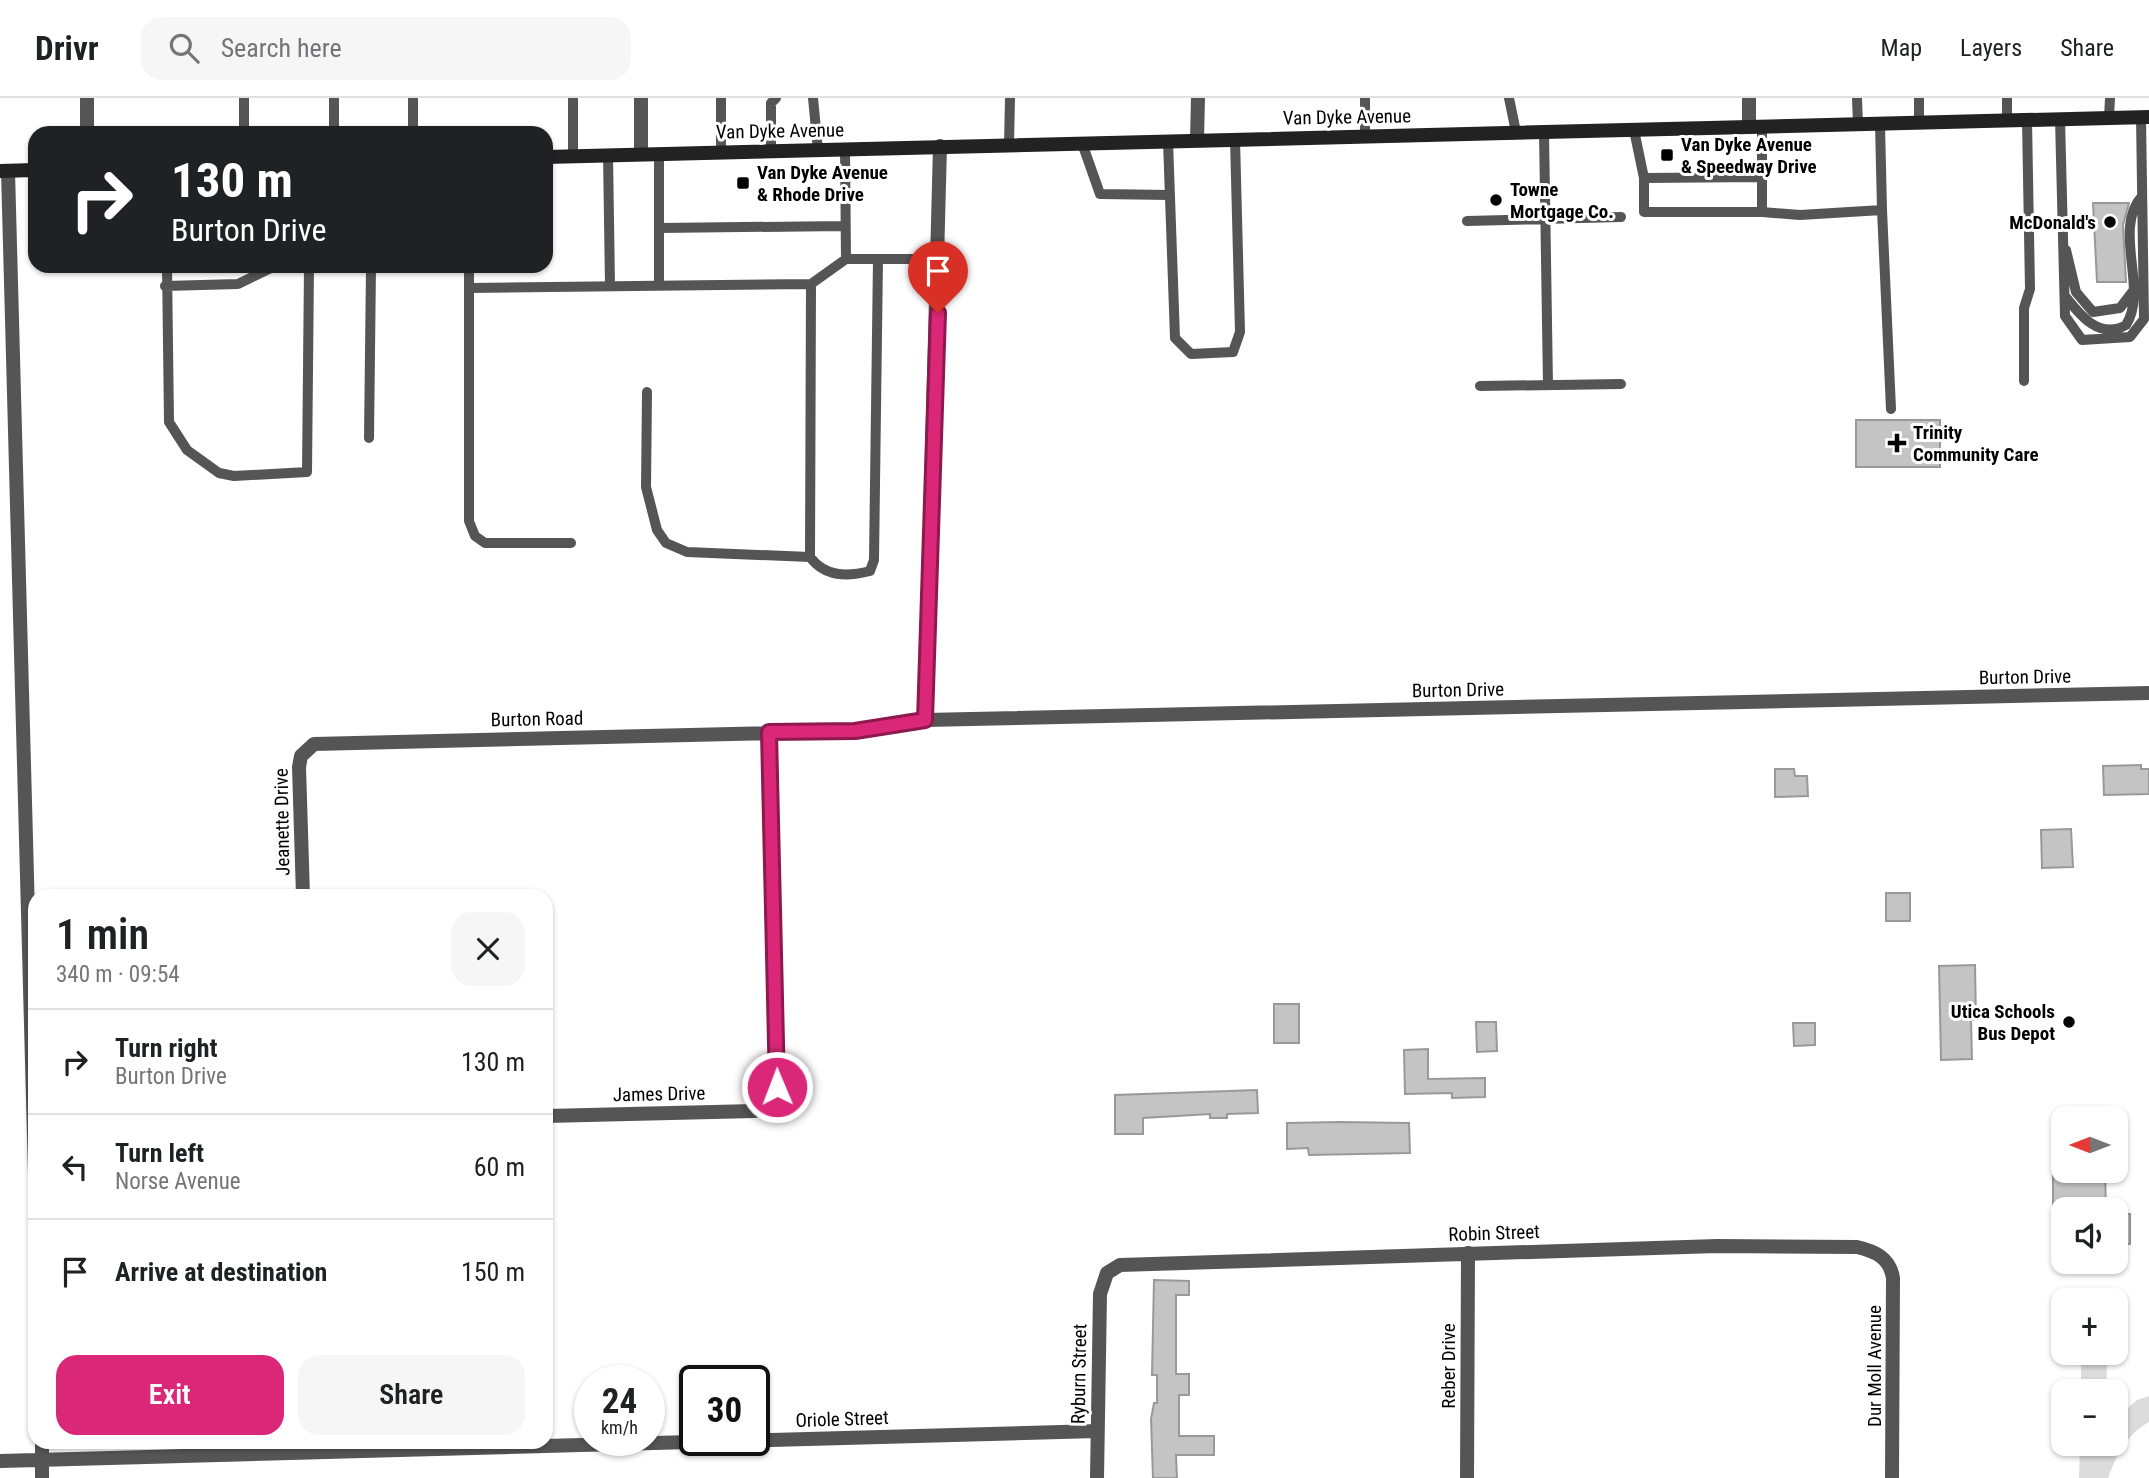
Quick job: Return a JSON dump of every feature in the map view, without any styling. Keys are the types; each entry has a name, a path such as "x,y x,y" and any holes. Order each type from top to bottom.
{"main road":[{"name":"Van Dyke Avenue","path":"553,156 2145,117"},
{"path":"4,171 28,170"}],"street":[{"path":"87,98 87,126"},
{"path":"641,98 641,154"},
{"path":"1197,140 1198,98"},
{"path":"1749,98 1755,126"},
{"path":"925,720 940,146"},
{"path":"4,171 28,947"},
{"name":"Burton Drive","path":"769,732 855,731 925,720 2149,693"},
{"name":"Burton Road","path":"306,748 322,743 769,732"},
{"name":"James Drive","path":"553,1116 755,1111 771,1105 777,1087 769,732"},
{"name":"Jeanette Drive","path":"303,889 299,767 306,748"},
{"name":"Robin Street","path":"1107,1273 1120,1265 1139,1262 1468,1253 1840,1246 1872,1251 1882,1257"},
{"name":"Reber Drive","path":"1467,1478 1468,1253"},
{"name":"Dur Moll Avenue","path":"1882,1257 1892,1270 1893,1278 1892,1478"},
{"name":"Ryburn Street","path":"1097,1478 1100,1294 1107,1273"},
{"name":"Oriole Street","path":"553,1446 1097,1432"},
{"path":"42,1449 42,1478"},
{"name":"Oriole Street","path":"0,1461 456,1449"}],"lane":[{"path":"244,98 244,126"},
{"path":"334,98 334,126"},
{"path":"412,98 413,126"},
{"path":"573,98 573,155"},
{"path":"721,98 721,152"},
{"path":"1009,145 1010,98"},
{"path":"1365,98 1365,136"},
{"path":"1509,98 1516,132"},
{"path":"1857,98 1858,125"},
{"path":"1919,98 1919,123"},
{"path":"2007,98 2007,120"},
{"path":"2109,118 2110,98"},
{"path":"813,100 818,150"},
{"path":"771,152 774,101"},
{"path":"2060,119 2065,316 2082,340 2130,337 2144,319 2142,197 2145,117"},
{"path":"2024,381 2024,308 2030,289 2027,120"},
{"path":"1880,124 1891,409"},
{"path":"1755,126 1762,212"},
{"path":"1634,130 1644,178 1644,212 1762,212 1800,215 1882,210"},
{"path":"1544,132 1548,385"},
{"path":"1168,141 1175,338 1191,354 1233,352 1240,332 1236,139"},
{"path":"1082,143 1100,194 1170,195"},
{"path":"845,149 846,259"},
{"path":"659,153 659,286"},
{"path":"608,154 610,286"},
{"path":"1644,178 1761,177"},
{"path":"2064,296 2081,316 2108,331 2126,326 2132,317 2134,206 2142,197"},
{"path":"1467,221 1621,218"},
{"path":"659,228 845,226"},
{"path":"2063,243 2072,262 2076,292 2093,312 2120,308 2133,291"},
{"path":"469,288 811,284 846,259 939,258"},
{"path":"811,284 810,558 817,567 829,573 870,571 874,560 878,259"},
{"path":"166,273 169,422 187,450 219,473 234,476 307,472 309,273"},
{"path":"165,286 237,284 260,273"},
{"path":"369,438 371,273"},
{"path":"469,273 469,520 475,536 485,543 571,543"},
{"path":"1480,386 1621,384"},
{"path":"647,392 646,487 650,511 666,543 687,552 810,558"}],"shaded area":[{"path":"2081,1365 2107,1365 2106,1379 2081,1379"},
{"path":"2149,1396 2149,1422 2128,1440 2128,1408 2137,1400"},
{"path":"2080,1456 2118,1456 2108,1478 2079,1478"}],"building":[{"path":"2093,203 2129,203 2123,225 2126,282 2097,282"},
{"path":"1856,420 1940,420 1940,467 1856,467"},
{"path":"2141,765 2141,769 2149,769 2149,794 2104,795 2103,766"},
{"path":"1775,769 1794,769 1795,776 1807,776 1808,796 1775,797"},
{"path":"2071,829 2073,867 2042,868 2041,830"},
{"path":"1886,893 1910,893 1910,921 1886,921"},
{"path":"1975,965 1976,1020 1971,1020 1972,1059 1941,1060 1939,966"},
{"path":"1274,1004 1299,1004 1299,1043 1274,1043"},
{"path":"1476,1022 1496,1022 1497,1051 1477,1052"},
{"path":"1793,1023 1815,1023 1815,1045 1794,1046"},
{"path":"1428,1049 1428,1079 1485,1078 1485,1097 1452,1098 1452,1093 1405,1094 1404,1050"},
{"path":"1257,1090 1258,1113 1227,1114 1227,1118 1210,1118 1210,1114 1143,1118 1143,1134 1115,1134 1115,1095"},
{"path":"1287,1123 1409,1123 1410,1153 1309,1155 1308,1148 1287,1149"},
{"path":"2053,1183 2105,1183 2106,1197 2053,1197"},
{"path":"2128,1214 2130,1214 2128,1244"},
{"path":"1154,1280 1189,1281 1189,1295 1176,1295 1176,1374 1189,1374 1189,1395 1179,1395 1179,1436 1214,1436 1214,1455 1176,1455 1177,1478 1153,1478 1151,1419 1154,1403 1157,1403 1157,1375 1152,1375"}],"place":[{"name":"Van Dyke Avenue & Speedway Drive","path":"1667,155"},
{"name":"Van Dyke Avenue & Rhode Drive","path":"743,183"},
{"name":"Towne Mortgage Co.","path":"1496,200"},
{"name":"McDonald's","path":"2110,222"},
{"name":"Trinity Community Care","path":"1897,443"},
{"name":"Utica Schools Bus Depot","path":"2069,1022"}],"route":[{"path":"777,1087 769,732 855,731 925,720 938,313"}]}
